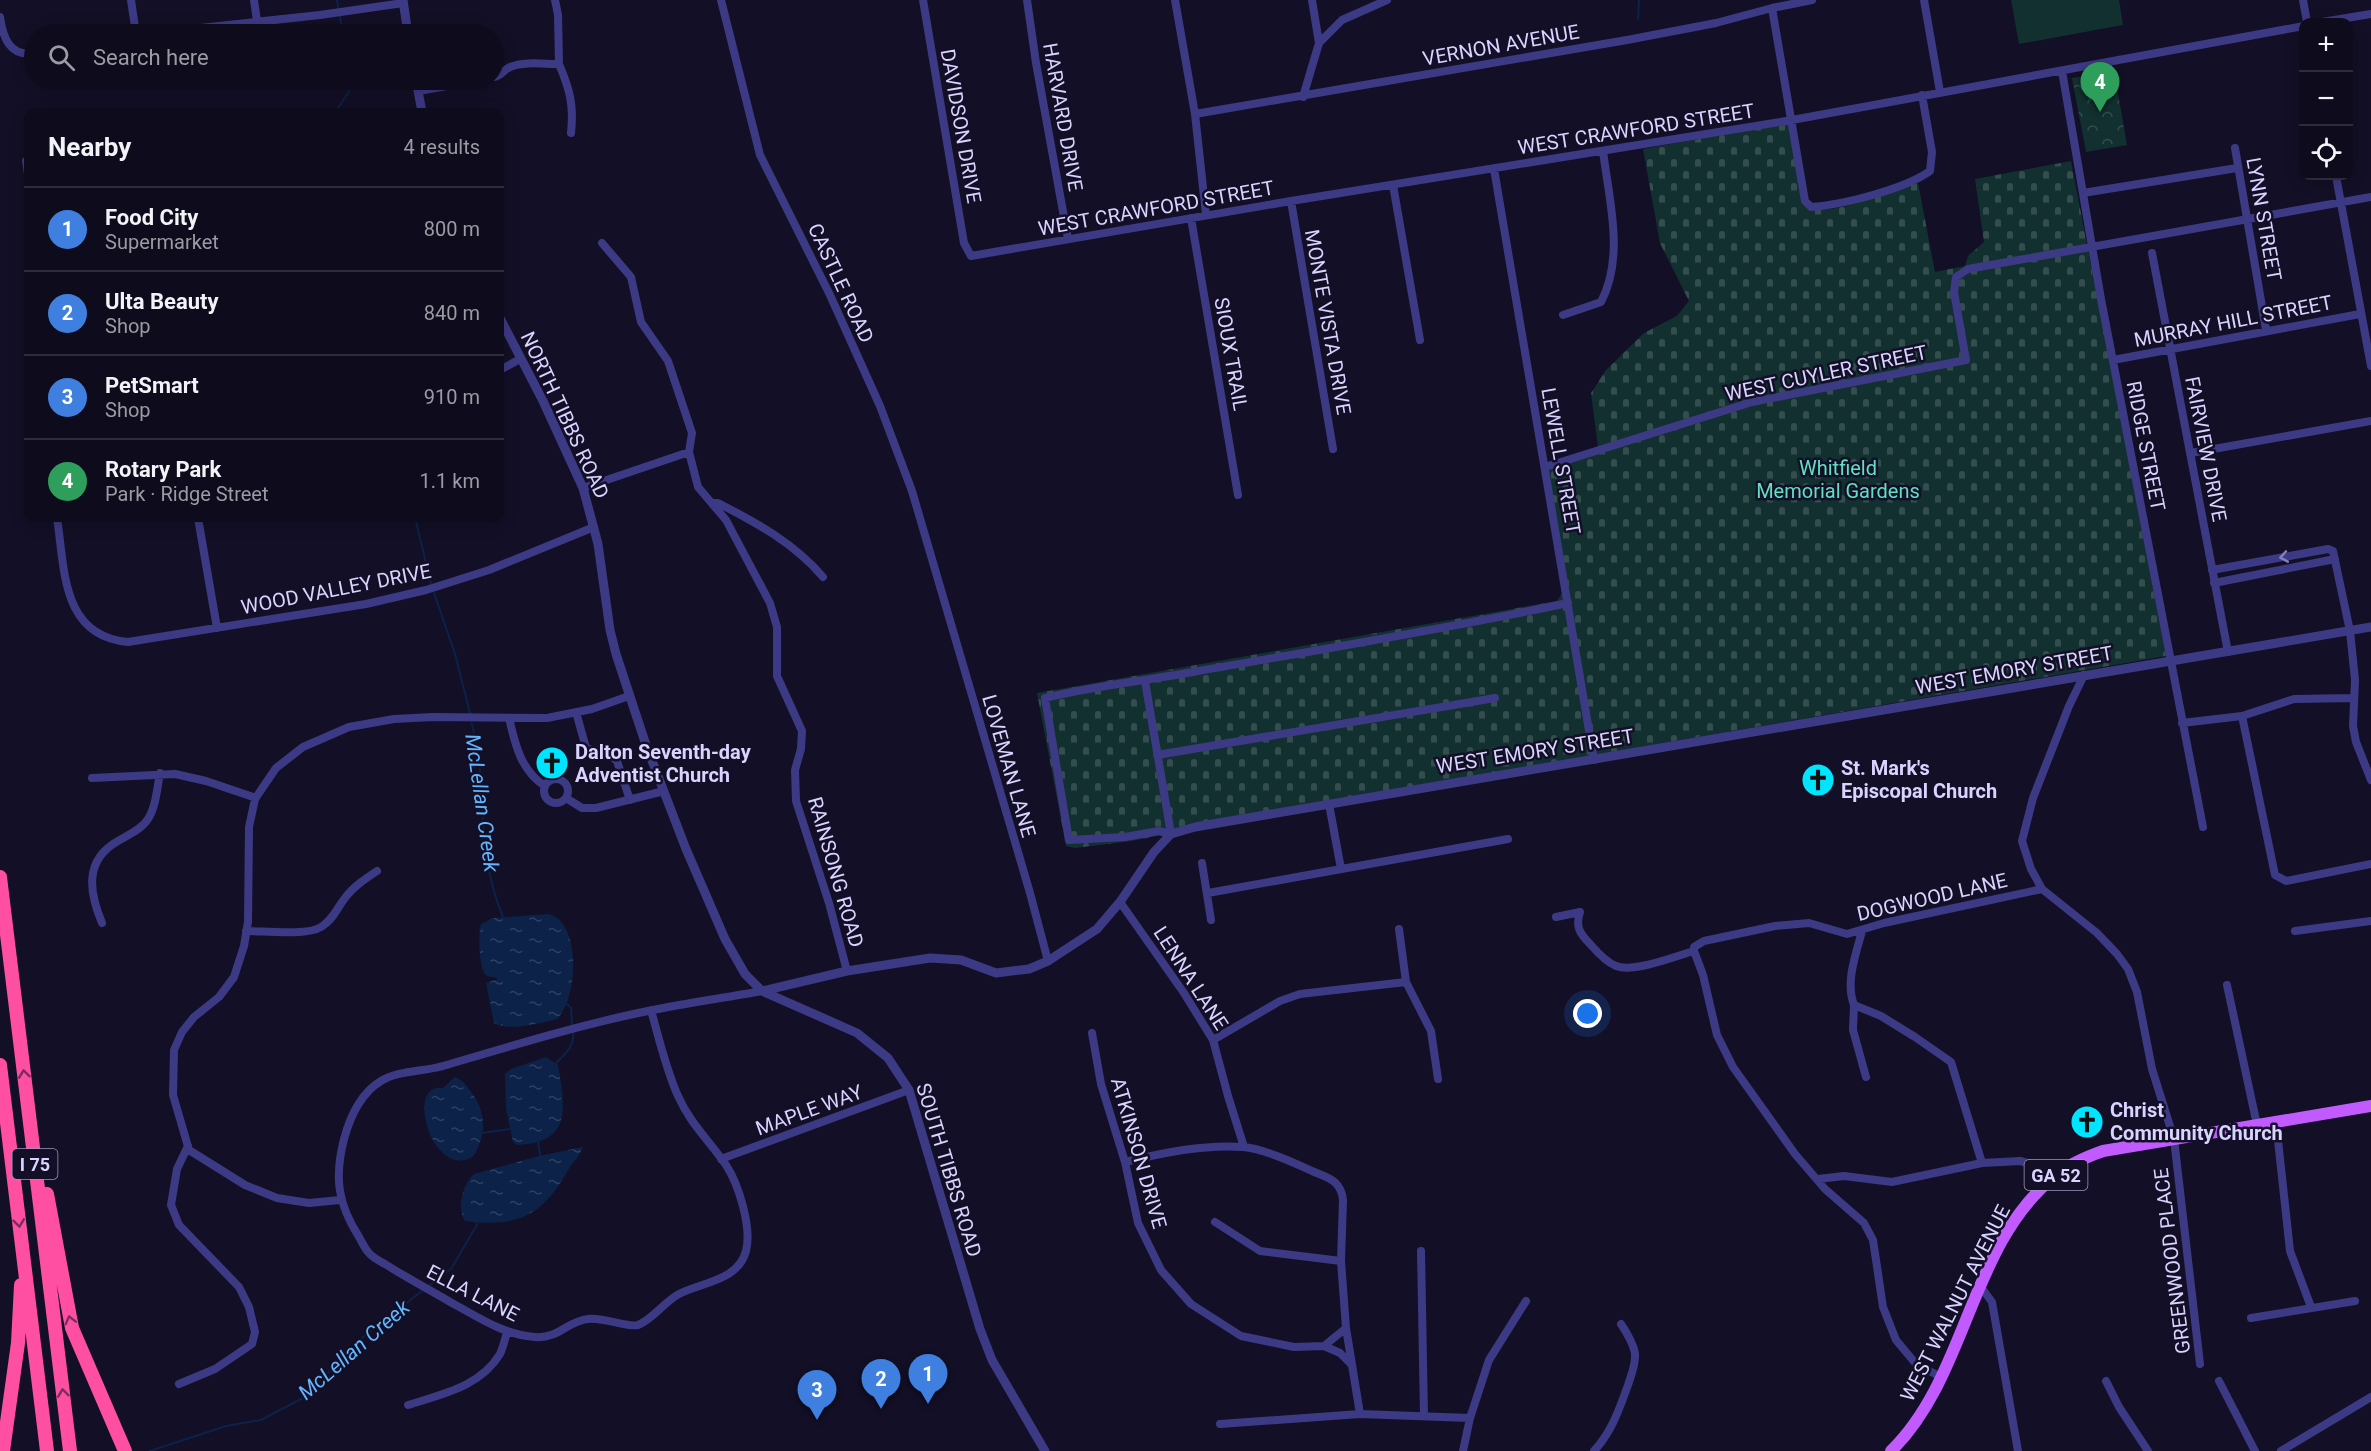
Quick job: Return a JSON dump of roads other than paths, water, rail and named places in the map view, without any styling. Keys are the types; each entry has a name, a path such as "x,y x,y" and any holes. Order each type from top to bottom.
{"highway":[{"name":"I 75","path":"0,876 70,1451"},
{"name":"I 75","path":"0,1065 47,1451"},
{"path":"27,1105 39,1148 72,1328 125,1451"},
{"path":"3,1451 18,1343 24,1262"}],"main road":[{"name":"WEST WALNUT AVENUE","path":"1891,1451 1922,1414 2007,1232 2028,1202 2055,1176 2103,1151 2371,1106"}],"street":[{"path":"131,0 135,24"},
{"path":"254,0 257,21"},
{"path":"555,0 558,15 559,64 572,98 571,134"},
{"name":"CASTLE ROAD","path":"721,0 760,155 826,285 880,406 912,491 938,580"},
{"name":"DAVIDSON DRIVE","path":"923,0 964,243 971,256"},
{"name":"HARVARD DRIVE","path":"1027,0 1068,239"},
{"path":"1175,0 1195,114 1206,215"},
{"path":"1303,97 1319,43 1312,0"},
{"path":"1319,43 1342,20 1387,0"},
{"name":"VERNON AVENUE","path":"1195,114 1303,97 1716,23 1812,0"},
{"path":"1924,0 1940,92"},
{"path":"2303,0 2304,18"},
{"path":"231,24 320,15 403,2 406,24"},
{"path":"1772,8 1805,201 1811,207 1830,206 1859,198 1919,179 1930,171 1932,152 1922,95"},
{"path":"2346,18 2371,14"},
{"path":"0,17 5,40 11,49 24,53"},
{"name":"WEST CRAWFORD STREET","path":"971,256 1206,215 1792,120 2299,25"},
{"path":"504,72 508,68 523,64 559,64"},
{"name":"RIDGE STREET","path":"2062,71 2113,360 2203,827"},
{"path":"421,108 418,91 424,90"},
{"name":"LYNN STREET","path":"2235,148 2266,330"},
{"path":"1563,315 1601,302 1614,270 1603,151"},
{"path":"2083,194 2237,168"},
{"name":"LEWELL STREET","path":"1494,169 1594,760"},
{"path":"2337,180 2371,366"},
{"path":"1393,185 1420,340"},
{"path":"2092,246 2371,197"},
{"name":"MONTE VISTA DRIVE","path":"1291,201 1333,449"},
{"name":"SIOUX TRAIL","path":"1191,218 1238,495"},
{"name":"RAINSONG ROAD","path":"602,243 631,277 641,322 668,361 692,433 689,452 699,487 713,503 745,553 771,603 777,627 777,676 802,731 801,749 795,770 796,801 829,903 847,971"},
{"name":"WEST CUYLER STREET","path":"1545,467 1752,402 1966,360 1953,292 1956,277 1968,269 2092,246"},
{"name":"FAIRVIEW DRIVE","path":"2152,253 2228,651"},
{"name":"MURRAY HILL STREET","path":"2113,360 2360,314"},
{"name":"NORTH TIBBS ROAD","path":"504,326 543,400 583,488 594,527"},
{"path":"504,368 520,359"},
{"path":"2191,453 2371,421"},
{"path":"583,488 689,452"},
{"path":"713,503 718,503 756,523 806,556 823,577"},
{"name":"WOOD VALLEY DRIVE","path":"58,522 72,606 80,620 113,641 128,642 366,604 426,590 489,570 594,527"},
{"name":"WOOD VALLEY DRIVE","path":"199,522 217,628"},
{"name":"SOUTH TIBBS ROAD","path":"594,527 610,630 629,696 686,849 725,939 745,974 762,991 857,1033 888,1058 909,1090 980,1329 992,1360 1045,1451"},
{"path":"2212,570 2328,549 2333,551 2350,631 2355,680 2353,726 2356,741 2371,780"},
{"path":"2214,583 2335,559"},
{"name":"LOVEMAN LANE","path":"938,580 1048,961"},
{"path":"1171,834 1159,831 1125,837 1069,840 1045,698 1072,691 1145,681 1568,603"},
{"name":"WEST EMORY STREET","path":"1171,834 1195,826 2371,627"},
{"name":"GREENWOOD PLACE","path":"2084,675 2069,706 2033,798 2022,841 2031,869 2042,888 2108,943 2128,969 2137,992 2152,1069 2174,1139 2200,1364"},
{"path":"1145,681 1171,834"},
{"path":"340,1200 309,1203 277,1198 245,1185 189,1150 172,1095 174,1050 182,1032 194,1017 219,997 234,977 244,946 249,827 256,798 276,768 303,747 350,727 394,718 547,718 592,709 629,696"},
{"path":"1156,756 1495,698"},
{"path":"2182,723 2242,716 2294,699 2354,698"},
{"path":"576,712 586,748 611,756 617,761 630,800"},
{"path":"2242,716 2273,870 2278,879 2286,881 2371,864"},
{"path":"509,718 518,755 538,782 545,786"},
{"path":"102,923 94,904 92,885 99,856 148,820 160,774"},
{"path":"92,778 175,774 206,781 256,798"},
{"path":"554,779 562,780 568,786 566,798 560,803 548,801 544,794 545,786 554,779"},
{"path":"566,798 582,808 596,808 664,791"},
{"path":"1329,804 1341,869"},
{"path":"762,991 847,971 930,958 961,960 996,973 1029,969 1048,961 1096,929 1120,902 1154,852 1171,834"},
{"path":"1208,893 1508,839"},
{"path":"1202,863 1211,920"},
{"path":"246,931 302,931 320,928 334,917 354,887 377,871"},
{"name":"DOGWOOD LANE","path":"1556,916 1580,912 1576,923 1580,934 1604,958 1617,967 1633,967 1695,951 1694,948 1704,941 1775,926 1809,923 1847,934 1884,923 2042,888"},
{"name":"LENNA LANE","path":"1120,902 1214,1040 1244,1147"},
{"path":"2295,931 2371,921"},
{"path":"1399,929 1406,982 1431,1031 1438,1078"},
{"path":"1862,931 1853,965 1850,994 1854,1005 1853,1030 1866,1077"},
{"path":"1695,951 1717,1035 1733,1067 1796,1154 1825,1189 1864,1223 1873,1240 1883,1307 1900,1346 1916,1364 1941,1377"},
{"path":"1214,1040 1280,1001 1300,994 1406,982"},
{"path":"2227,985 2257,1125"},
{"name":"ELLA LANE","path":"651,1010 678,1096 693,1124 721,1160 735,1183 745,1215 748,1238 746,1253 739,1266 723,1278 682,1292 641,1324 632,1326 609,1319 590,1318 580,1320 548,1337 507,1332 369,1253 346,1218 340,1200 338,1177 340,1154 349,1121 367,1092 382,1080 398,1074 431,1070 651,1010 762,991"},
{"path":"1854,1005 1881,1016 1915,1036 1951,1062 1982,1163"},
{"name":"ATKINSON DRIVE","path":"1092,1033 1101,1084 1125,1162 1138,1223 1161,1270 1191,1304 1241,1336 1294,1347 1324,1346"},
{"name":"MAPLE WAY","path":"721,1160 909,1090"},
{"path":"2276,1122 2289,1251 2312,1308"},
{"path":"179,1384 215,1369 252,1344 255,1332 249,1307 239,1287 179,1225 171,1205 177,1169 188,1146"},
{"path":"1125,1162 1155,1154 1244,1147 1298,1165 1334,1181 1339,1186 1343,1200 1341,1262 1346,1328 1360,1414"},
{"path":"1818,1179 1844,1176 1892,1182 1982,1163 2029,1162 2055,1176"},
{"path":"1215,1222 1260,1251 1341,1262"},
{"path":"1420,1251 1424,1416"},
{"path":"1981,1287 1992,1302 2018,1451"},
{"path":"1463,1451 1470,1418 1489,1360 1526,1301"},
{"path":"2251,1318 2355,1301"},
{"path":"1594,1451 1609,1433 1620,1411 1634,1369 1633,1346 1621,1324"},
{"path":"1346,1328 1324,1346 1340,1353 1352,1365"},
{"path":"408,1405 453,1391 482,1376 500,1354 507,1332"},
{"path":"2106,1380 2119,1407 2148,1451"},
{"path":"2219,1381 2255,1451"},
{"path":"2281,1451 2371,1397"},
{"path":"1220,1424 1360,1414 1470,1418"}],"water":[{"path":"548,914 559,920 567,931 571,945 572,979 564,1009 557,1019 534,1024 509,1027 494,1023 486,983 498,979 486,975 481,964 481,924 494,918"},
{"path":"546,1057 558,1065 563,1108 561,1120 556,1130 548,1138 535,1143 517,1145 513,1142 506,1109 505,1074 511,1069"},
{"path":"455,1077 463,1082 474,1096 482,1116 483,1130 479,1145 474,1155 468,1159 455,1160 443,1153 434,1142 427,1127 424,1112 426,1099 432,1090 443,1088"},
{"path":"583,1147 549,1198 526,1215 513,1220 483,1223 465,1221 462,1216 462,1196 474,1174 539,1156"}],"waterway":[{"name":"McLellan Creek","path":"337,0 341,24"},
{"path":"1638,19 1639,0"},
{"name":"McLellan Creek","path":"338,108 349,90"},
{"name":"McLellan Creek","path":"416,522 431,583"},
{"name":"McLellan Creek","path":"434,593 455,654 470,713"},
{"name":"McLellan Creek","path":"472,724 479,764 488,862 491,880 503,917"},
{"name":"McLellan Creek","path":"567,1004 571,1008 572,1025"},
{"name":"McLellan Creek","path":"556,1063 571,1045 573,1031"},
{"path":"482,1133 510,1129"},
{"name":"McLellan Creek","path":"538,1141 540,1155"},
{"name":"McLellan Creek","path":"430,1285 451,1269 478,1223"},
{"name":"McLellan Creek","path":"150,1451 226,1426 261,1420 303,1398 364,1336 422,1291"}],"place":[{"name":"Rotary Park","path":"2100,112"},
{"name":"Dalton Seventh-day Adventist Church","path":"552,763"},
{"name":"St. Mark's Episcopal Church","path":"1818,780"},
{"name":"Christ Community Church","path":"2087,1122"},
{"name":"Food City","path":"928,1404"},
{"name":"Ulta Beauty","path":"881,1409"},
{"name":"PetSmart","path":"817,1420"}],"park label":[{"name":"Whitfield Memorial Gardens","path":"1838,480"}]}
